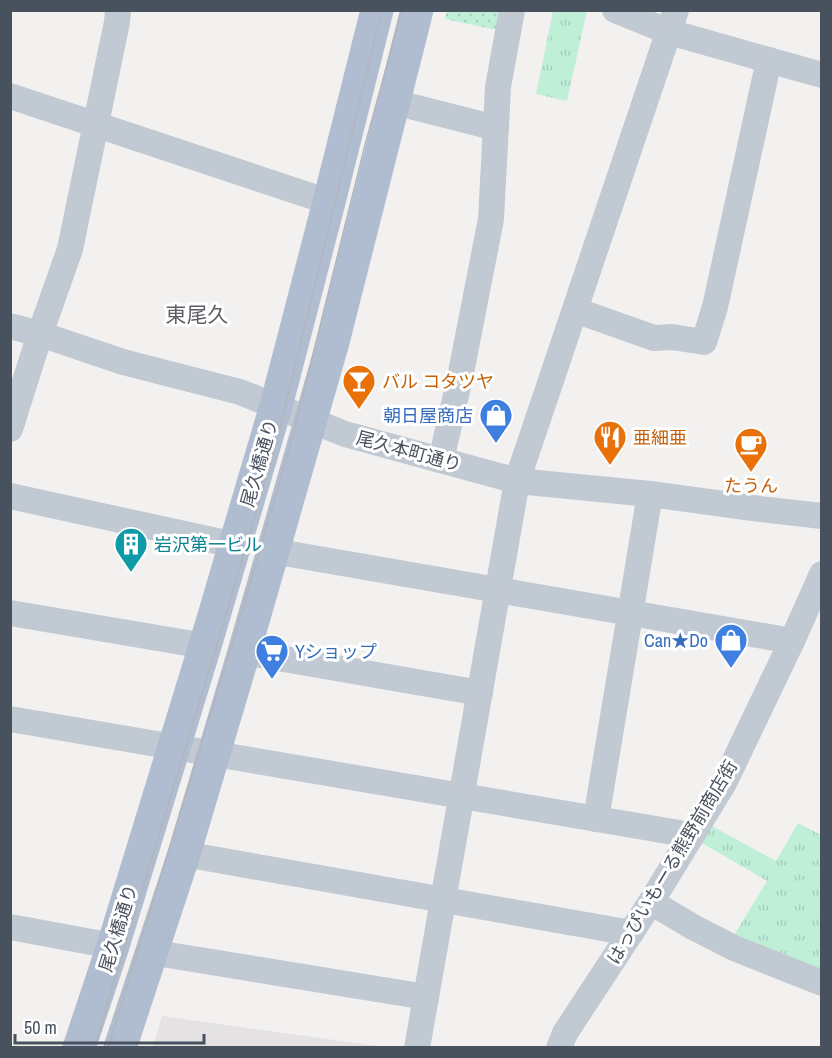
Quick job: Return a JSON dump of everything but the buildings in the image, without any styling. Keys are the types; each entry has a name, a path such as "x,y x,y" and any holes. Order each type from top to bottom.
{"main road":[{"name":"尾久橋通り","path":"79,1047 113,946 236,545 276,406 377,10"},
{"name":"尾久橋通り","path":"120,1047 183,854 311,420 417,10"}],"street":[{"path":"10,429 70,249 118,10"},
{"path":"441,460 460,378 491,219 498,87 512,10"},
{"path":"615,10 673,21 769,60 822,75"},
{"path":"421,1047 426,997 517,481 673,21"},
{"path":"575,310 654,338 672,337 704,342 715,307 769,60"},
{"path":"10,96 329,202"},
{"path":"394,102 496,128"},
{"name":"尾久本町通り","path":"10,326 123,362 240,392 345,434 517,481 650,494 822,516"},
{"path":"596,819 650,494"},
{"path":"10,496 236,545"},
{"path":"272,553 792,640"},
{"name":"はっぴいもーる熊野前商店街","path":"559,1047 565,1033 651,902 724,783 822,574"},
{"path":"10,613 205,646"},
{"path":"244,652 480,693"},
{"path":"10,719 691,835"},
{"path":"183,854 631,933"},
{"path":"651,902 734,948 822,983"},
{"path":"10,927 113,946"},
{"path":"150,952 426,997"}],"shaded area":[{"path":"162,1016 384,1047 153,1047"}],"green space":[{"path":"447,11 506,11 501,31 445,19"},
{"path":"553,11 587,11 567,101 536,94"},
{"path":"798,823 821,835 821,973 731,940 767,881 702,843 712,826 776,861"}],"tram line":[{"path":"94,1048 227,612 278,436 382,10"},
{"path":"108,1048 241,615 292,439 365,145 402,10"}],"place":[{"name":"バル コタツヤ","path":"359,410"},
{"name":"朝日屋商店","path":"496,444"},
{"name":"亜細亜","path":"610,466"},
{"name":"たうん","path":"751,473"},
{"name":"岩沢第一ビル","path":"131,573"},
{"name":"Can★Do","path":"731,669"},
{"name":"Yショップ","path":"272,680"}],"district":[{"name":"東尾久","path":"197,314"}]}
